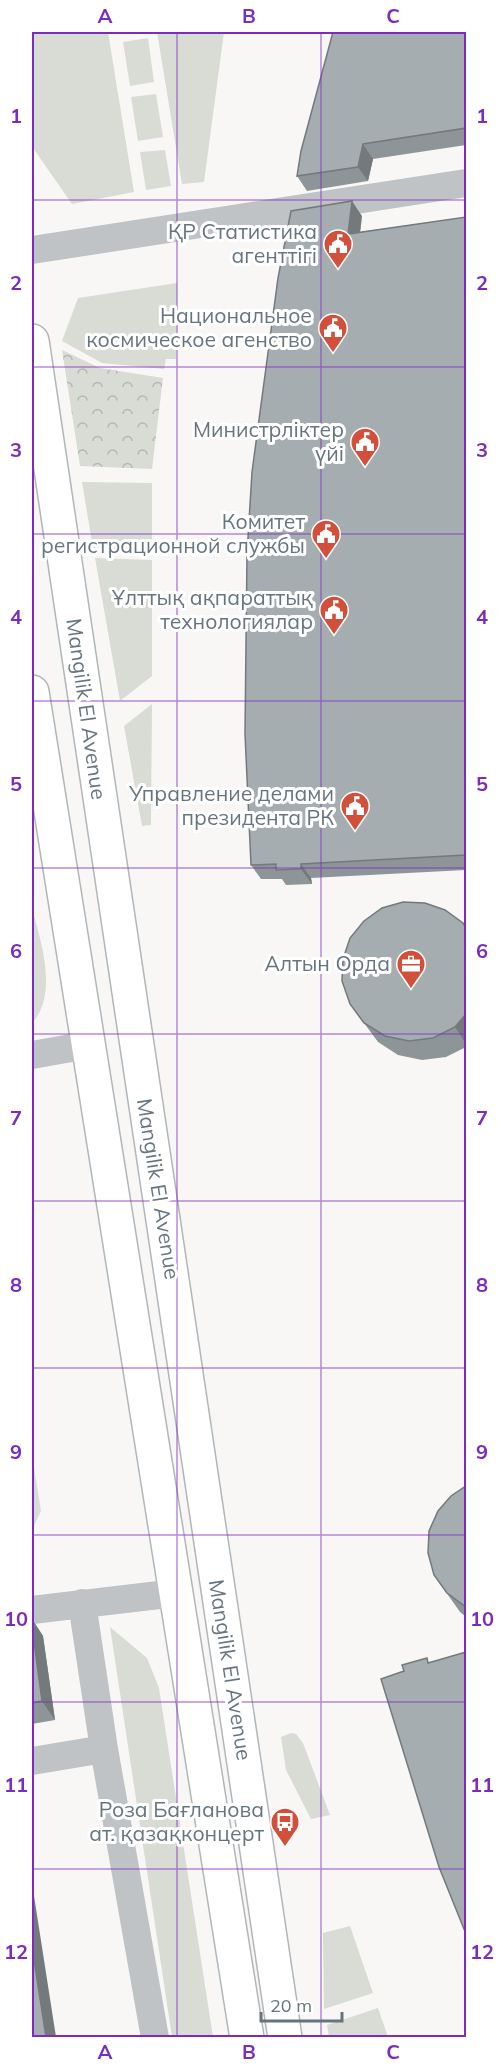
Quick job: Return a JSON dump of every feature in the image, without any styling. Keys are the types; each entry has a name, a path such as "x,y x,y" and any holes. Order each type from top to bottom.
{"main road":[{"name":"Mangilik El Avenue","path":"32,341 285,2037"},
{"name":"Mangilik El Avenue","path":"32,692 247,2037"}],"street":[{"path":"32,250 466,183"},
{"path":"32,1054 88,1045"},
{"path":"32,1610 176,1593"},
{"path":"82,1603 104,1749 155,2037"},
{"path":"32,1761 104,1749"}],"green space":[{"path":"32,32 108,32 134,192 72,204 33,148"},
{"path":"157,32 224,32 204,182 182,184"},
{"path":"148,38 154,82 130,86 123,42"},
{"path":"156,94 163,137 138,141 131,97"},
{"path":"165,150 171,186 146,190 140,152"},
{"path":"177,283 176,359 166,359 164,369 102,363 62,341 78,298"},
{"path":"62,350 100,368 163,378 152,469 80,466"},
{"path":"82,482 152,483 152,550 93,548"},
{"path":"95,558 152,560 152,676 120,701"},
{"path":"152,704 151,825 142,826 124,726"},
{"path":"32,908 43,951 46,982 41,1010 33,1022"},
{"path":"32,1455 41,1511 32,1530"},
{"path":"110,1627 147,1658 159,1688 213,2037 172,2037"},
{"path":"291,1733 296,1734 303,1743 330,1815 311,1819 286,1770 281,1737"},
{"path":"350,1926 373,1993 324,2009 323,1933"},
{"path":"378,2008 388,2037 329,2037 327,2025"}],"building":[{"path":"333,32 466,32 466,128 363,144 358,167 297,176 301,151"},
{"name":"Министрліктер үйі","path":"352,201 348,234 466,217 466,855 301,864 301,869 276,870 276,864 251,865 245,734 247,554 252,472 278,278 291,211"},
{"name":"Алтын Орда","path":"403,902 425,903 445,910 463,923 466,928 466,1014 455,1027 433,1038 409,1041 385,1036 364,1023 350,1004 342,981 343,959 350,938 364,921 382,908"},
{"path":"466,1486 466,1607 447,1593 434,1575 428,1553 429,1531 438,1511 451,1496"},
{"path":"32,1627 42,1701 32,1703"},
{"path":"466,1652 466,1934 439,1867 381,1679 404,1671 402,1665 427,1658 428,1663"},
{"path":"32,1947 46,2037 32,2037"}],"place":[{"name":"ҚР Статистика агенттігі","path":"338,270"},
{"name":"Национальное космическое агенство","path":"333,354"},
{"name":"Министрліктер үйі","path":"365,468"},
{"name":"Комитет регистрационной службы","path":"326,560"},
{"name":"Ұлттық ақпараттық технологиялар","path":"334,636"},
{"name":"Управление делами президента РК","path":"355,832"},
{"name":"Алтын Орда","path":"411,990"},
{"name":"Роза Бағланова ат. қазақконцерт","path":"285,1848"}]}
